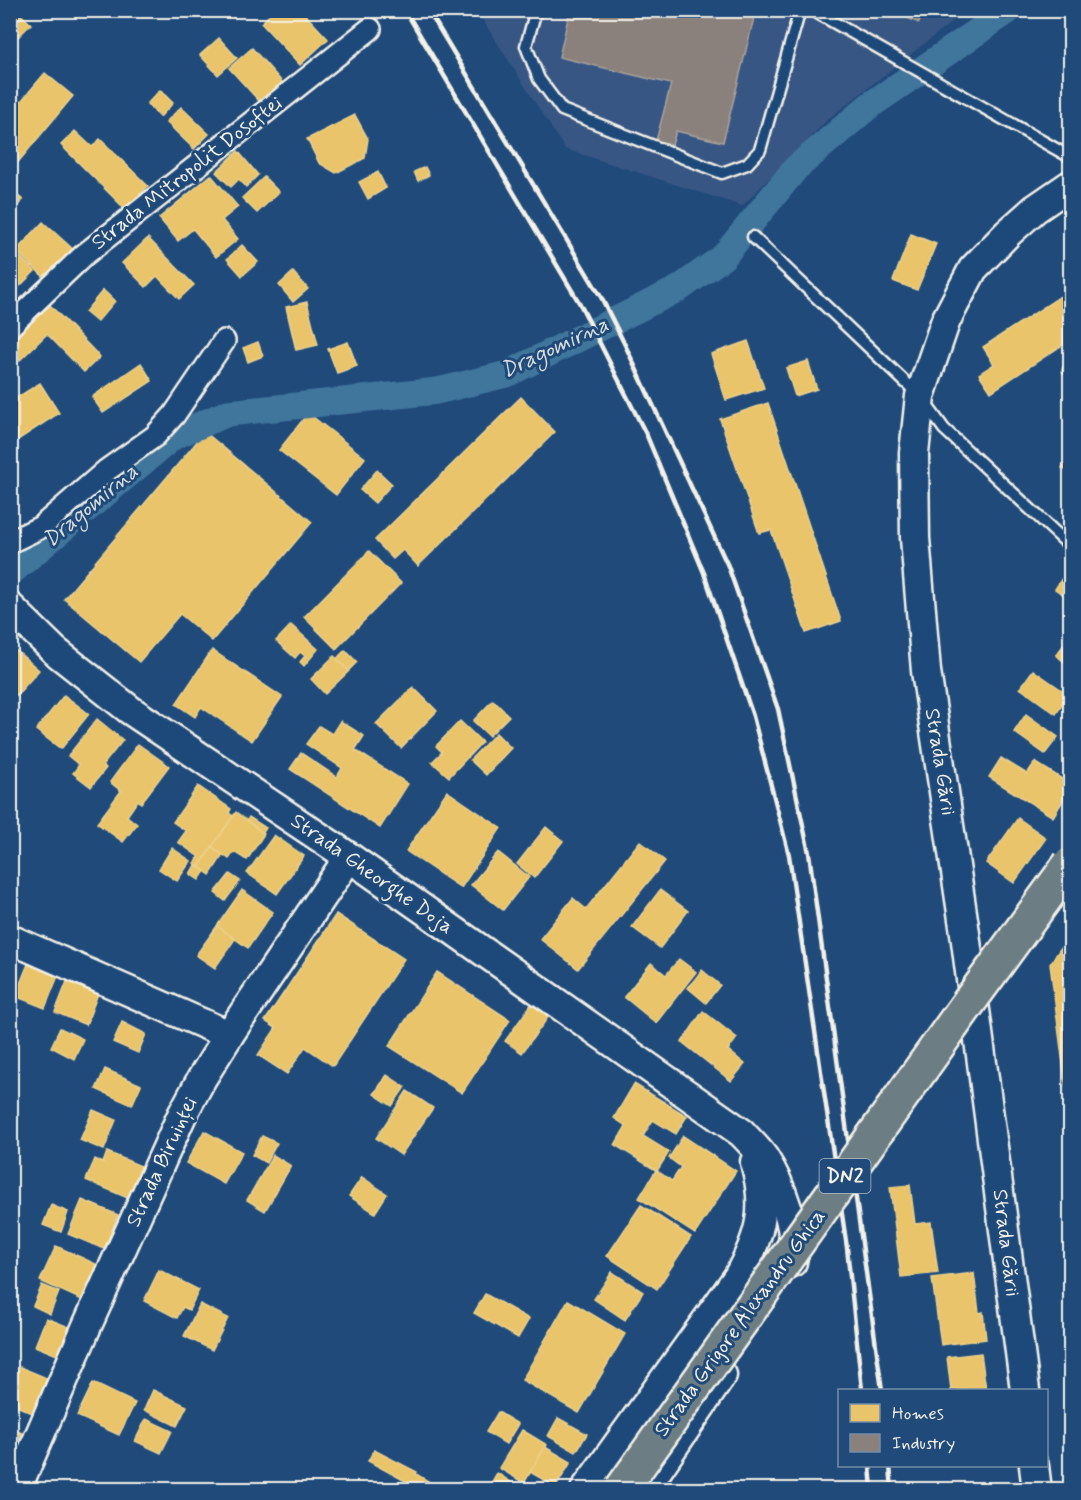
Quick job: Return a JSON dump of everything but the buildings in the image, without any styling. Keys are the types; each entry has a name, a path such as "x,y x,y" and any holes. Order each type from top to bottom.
{"main road":[{"name":"Strada Grigore Alexandru Ghica","path":"621,1490 969,1002 1071,864"}],"street":[{"name":"Strada Mitropolit Dosoftei","path":"10,326 84,255 370,29"},
{"name":"Strada Gării","path":"1025,1389 964,926 926,671 915,538 914,453 920,396 946,320 973,269 1008,232 1035,209 1071,185"},
{"path":"10,542 40,526 107,470 155,436 174,415 224,341"},
{"name":"Strada Gheorghe Doja","path":"10,607 55,651 130,710 350,857 742,1133 763,1156 783,1199 793,1236 794,1256 789,1273 780,1291 644,1490"},
{"name":"Strada Biruinței","path":"16,1490 182,1115 229,1035 350,857"},
{"path":"10,939 229,1035"},
{"path":"585,1490 738,1277 753,1250 760,1228 762,1203 753,1155 742,1133"},
{"path":"1034,1467 1037,1490"}],"lane":[{"path":"536,10 526,46 539,79 562,110 722,173 747,164 760,150 800,10"},
{"path":"812,10 1071,157"},
{"path":"753,237 920,396 944,429 1071,546"}],"shaded area":[{"path":"477,11 966,11 828,119 742,206 565,149"}],"waterway":[{"name":"Dragomirna","path":"10,573 174,436 228,413 437,391 507,374 680,288 723,257 796,168 869,106 1009,10"}],"railway":[{"path":"405,10 580,304 647,436 704,573 753,716 789,855 847,1248 862,1389"},
{"path":"428,10 601,297 728,566 778,709 809,853 882,1389"},
{"path":"870,1467 872,1490"},
{"path":"890,1467 892,1490"}]}
